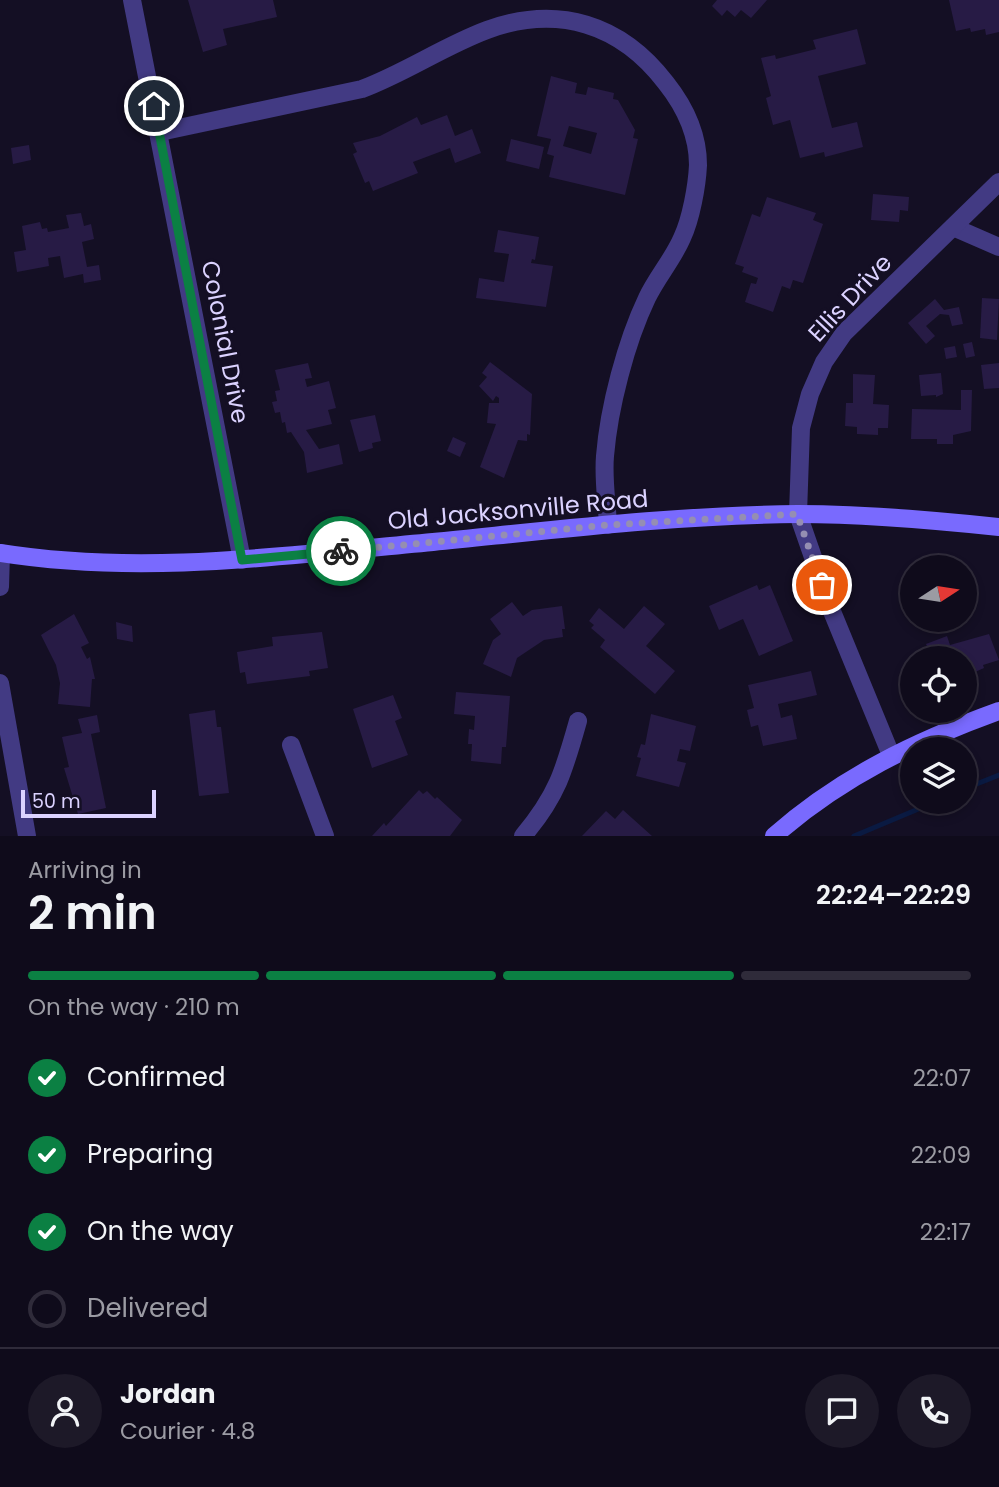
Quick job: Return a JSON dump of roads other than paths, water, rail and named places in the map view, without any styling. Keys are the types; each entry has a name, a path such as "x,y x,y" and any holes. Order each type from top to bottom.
{"main road":[{"name":"Old Jacksonville Road","path":"0,553 75,562 148,564 242,560 608,525 797,514 918,519 999,527"},
{"path":"774,836 827,793 891,755 999,711"}],"street":[{"name":"Colonial Drive","path":"132,0 242,560"},
{"path":"160,132 362,89 392,78 488,30 523,22 555,18 588,24 637,49 683,105 694,134 698,166 683,236 647,298 631,342 612,410 604,459 608,525"},
{"name":"Ellis Drive","path":"891,755 831,609 797,514 801,428 810,394 824,362 844,333 999,182"},
{"path":"953,227 999,247"},
{"path":"0,553 0,587"},
{"path":"0,682 27,836"},
{"path":"523,836 546,808 561,780 578,721"},
{"path":"291,745 325,836"}],"waterway":[{"path":"977,784 999,775"},
{"path":"854,836 906,814"}]}
